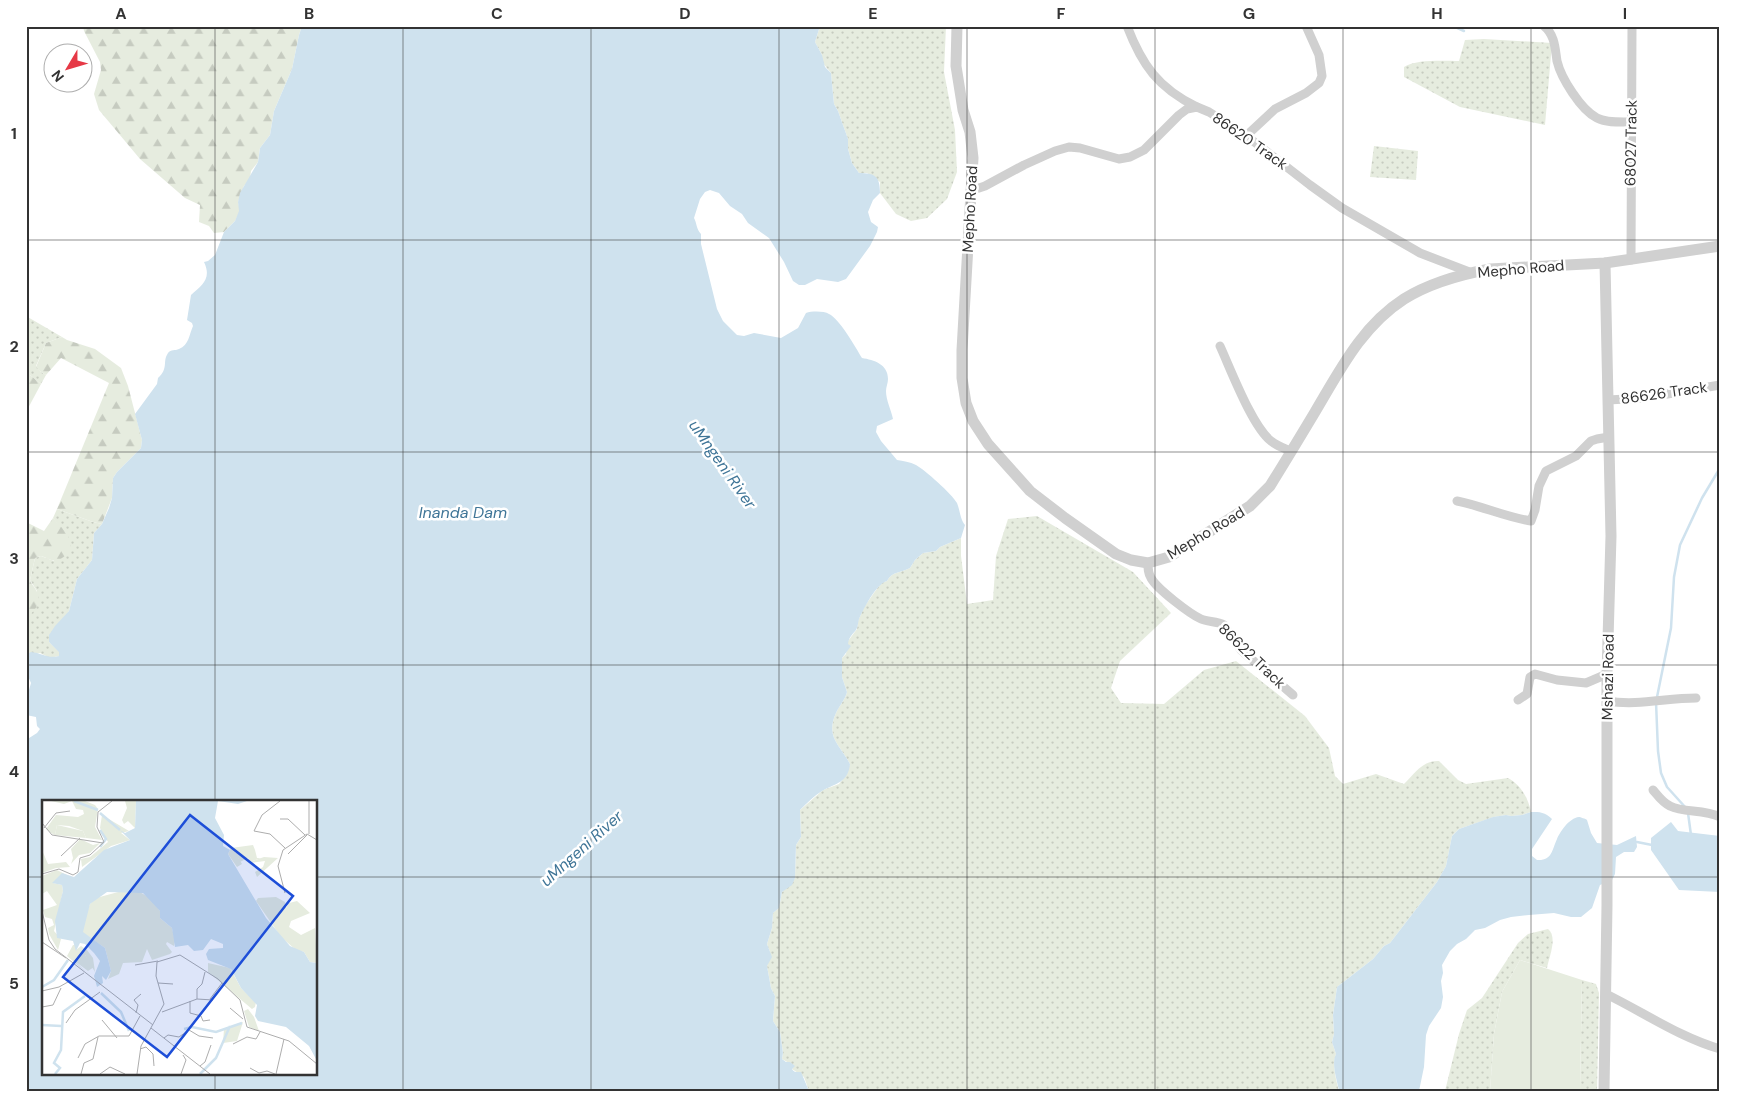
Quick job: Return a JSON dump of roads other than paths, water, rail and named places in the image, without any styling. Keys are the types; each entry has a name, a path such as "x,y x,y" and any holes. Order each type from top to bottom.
{"street":[{"name":"Mepho Road","path":"957,26 956,66 963,110 970,132 973,158 962,378 966,403 973,421 988,444 1030,491 1116,554 1131,560 1148,563 1180,552 1250,506 1270,486 1338,373 1367,331 1382,316 1405,299 1438,284 1472,273 1518,267 1605,263 1720,246"},
{"path":"1127,26 1144,64 1179,98 1197,107"},
{"path":"1246,136 1275,109 1306,93 1319,83 1322,76 1319,55 1306,26"},
{"path":"1544,26 1552,36 1562,75 1579,102 1588,112 1608,122 1631,122"},
{"name":"68027 Track","path":"1631,260 1632,26"},
{"name":"86620 Track","path":"970,191 985,186 1055,151 1069,147 1080,148 1119,159 1130,157 1144,150 1187,109 1197,107 1209,112 1246,136 1342,208 1420,253 1472,273"},
{"name":"Mshazi Road","path":"1604,1091 1607,905 1607,701 1612,536 1605,263"},
{"path":"1220,346 1253,418 1262,432 1275,444 1291,452"},
{"name":"86626 Track","path":"1608,400 1644,398 1720,385"},
{"path":"1457,501 1470,503 1499,514 1531,521 1539,486 1546,471 1576,456 1591,441 1609,437"},
{"name":"86622 Track","path":"1148,563 1151,579 1159,588 1199,618 1224,625 1241,650 1293,695"},
{"path":"1518,700 1527,694 1528,681 1532,675 1586,683 1608,674"},
{"path":"1607,701 1621,704 1696,698"},
{"path":"1653,790 1668,806 1702,811 1720,817"},
{"path":"1606,994 1665,1026 1720,1049"}],"water":[{"name":"Inanda Dam","path":"302,26 820,26 815,42 822,55 825,67 831,73 834,104 848,139 848,149 852,163 859,173 873,175 878,179 880,193 873,200 868,212 871,222 878,227 877,232 870,246 846,279 838,282 817,279 805,285 799,285 793,281 769,238 748,223 742,214 730,206 719,193 710,190 705,192 700,199 694,218 701,234 701,244 717,309 723,321 737,335 744,336 754,333 781,338 798,328 806,313 827,313 838,321 862,358 883,366 886,370 888,379 886,394 893,419 877,426 876,432 881,441 897,460 916,465 944,488 957,503 965,525 961,538 940,547 936,551 923,553 910,568 894,574 883,583 867,603 859,619 857,629 849,640 848,644 851,646 842,658 842,677 847,692 836,713 832,728 835,740 850,764 849,770 844,779 819,793 800,810 801,837 796,845 795,878 792,885 782,892 779,908 773,913 772,928 767,944 772,957 767,966 771,988 775,996 773,1021 780,1032 782,1059 795,1066 792,1069 794,1071 801,1072 809,1091 26,1091 26,740 40,729 37,726 36,717 26,715 26,691 29,690 31,683 26,672 26,655 31,652 55,657 59,656 59,652 49,642 49,635 69,611 77,579 92,560 94,533 102,524 109,508 112,498 113,478 141,448 142,440 135,414 157,384 168,353 178,350 185,345 188,339 193,326 187,320 191,295 205,281 207,273 204,262 215,255 224,232 235,221 239,211 240,193 258,162 260,148 270,135 274,111 292,69"},
{"path":"1531,812 1542,813 1552,819 1532,849 1532,856 1537,860 1549,857 1563,829 1572,820 1579,817 1587,820 1591,833 1597,843 1617,845 1636,836 1637,847 1634,852 1624,852 1616,857 1615,874 1612,880 1600,885 1592,908 1581,917 1554,913 1511,917 1500,920 1485,928 1475,930 1450,951 1442,965 1443,997 1441,1008 1429,1026 1426,1035 1424,1067 1419,1091 1339,1091 1334,1067 1336,1054 1332,1042 1337,987 1373,959 1384,946 1390,943 1437,882 1446,866 1452,836 1459,829 1493,817 1522,815"},
{"path":"1671,822 1678,831 1720,836 1720,892 1679,890 1651,850 1651,838"}],"waterway":[{"path":"1453,26 1464,31"},
{"path":"1686,808 1667,787 1661,773 1656,702 1671,628 1674,577 1680,545 1702,498 1720,468"},
{"path":"1688,813 1691,835"},
{"path":"1637,842 1652,845"}],"water label":[{"name":"uMngeni River","path":"723,464"},
{"name":"uMngeni River","path":"581,848"}]}
